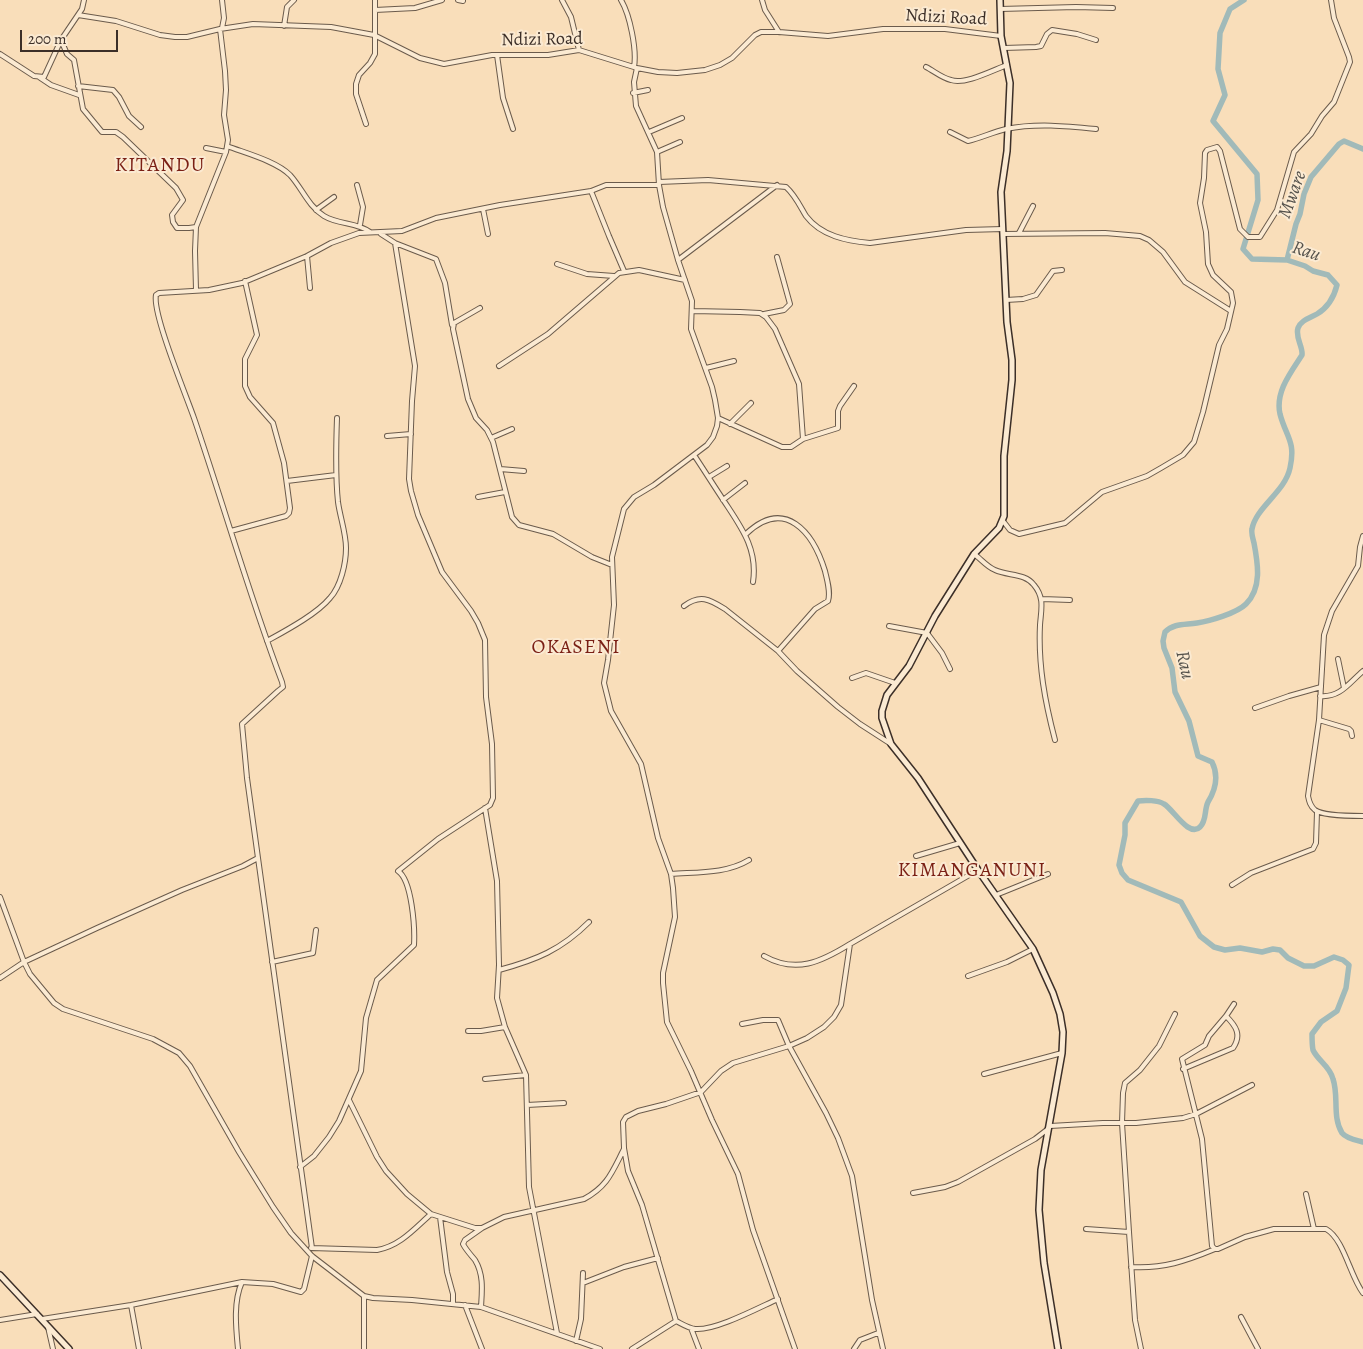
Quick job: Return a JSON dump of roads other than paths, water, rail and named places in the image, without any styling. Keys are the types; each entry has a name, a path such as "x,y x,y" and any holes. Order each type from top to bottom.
{"street":[{"path":"39,78 46,76 62,40 78,15 84,0"},
{"path":"196,290 194,251 196,226 226,152 228,140 224,115 226,90 221,29 224,18 222,0"},
{"path":"284,26 288,7 294,0"},
{"path":"366,124 356,94 356,84 359,75 374,58 375,0"},
{"path":"375,10 415,8 442,0"},
{"path":"562,0 571,17 579,50"},
{"path":"621,0 625,7 635,52 633,93 636,106 657,152 663,207 692,301 691,329 712,387 718,418 711,441 694,456 628,502 624,509 617,532 612,565 614,605 604,679 605,692 614,718 639,757 658,838 671,874 675,917 663,973 662,984 666,1016 670,1029 702,1092 712,1120 738,1174 753,1230 795,1349"},
{"path":"762,0 765,10 779,32"},
{"path":"1000,0 1001,36 1010,83 1007,150 1000,192 1006,300 1012,360 1012,380 1004,456 1003,521 974,554 935,616 909,666 886,695 882,711 884,729 891,744 918,778 978,870 1033,949 1053,992 1060,1014 1063,1032 1062,1053 1041,1170 1039,1219 1044,1264 1058,1349"},
{"path":"1003,521 1010,530 1019,534 1065,523 1102,492 1146,476 1187,451 1199,430 1216,355 1227,329 1231,311 1232,294 1213,275 1208,264 1206,232 1200,203 1205,153 1206,150 1213,147 1217,147 1220,151 1240,229 1248,237 1260,237 1277,210 1294,152 1311,134 1322,116 1334,102 1350,62 1334,18 1331,0"},
{"path":"1000,9 1076,6 1113,8"},
{"name":"Ndizi Road","path":"78,15 116,21 160,35 175,37 187,37 253,24 331,28 374,35 420,58 438,63 451,63 497,55 548,55 579,50 635,67 658,72 677,73 705,70 720,65 732,58 755,35 761,32 828,36 883,30 946,29 1001,36"},
{"path":"1004,48 1036,48 1041,46 1047,34 1052,30 1077,34 1096,40"},
{"path":"62,40 67,54 74,60 83,109 100,131 106,133 116,132 123,137 176,188 183,200 172,215 175,226 181,229 196,226"},
{"path":"0,54 51,85 79,95"},
{"path":"497,55 503,98 513,129"},
{"path":"926,67 947,79 957,81 972,78 1007,65"},
{"path":"78,86 113,90 120,97 129,116 141,127"},
{"path":"633,93 648,90"},
{"path":"649,132 682,118"},
{"path":"950,132 968,141 1008,129 1052,125 1096,129"},
{"path":"657,152 680,142"},
{"path":"227,146 285,171 316,210 324,216 338,222 360,225 370,232"},
{"path":"206,148 226,152"},
{"path":"600,1349 481,1308 364,1296 312,1256 309,1249 300,1167 242,731 242,724 247,718 283,687 156,306 155,296 158,293 223,287 245,281 307,256 347,236 370,232 402,231 436,218 606,186 708,180 786,187 815,226 829,234 870,243 966,230 1019,233 1105,232 1140,236 1149,240 1163,252 1184,282 1231,311"},
{"path":"357,185 363,207 360,225"},
{"path":"678,260 777,185"},
{"path":"591,190 608,236 624,271"},
{"path":"316,210 334,197"},
{"path":"1019,233 1033,206"},
{"path":"483,209 488,234"},
{"path":"379,232 395,243 436,259 445,283 470,405 476,418 491,438 512,517 520,526 552,534 592,557 612,565"},
{"path":"300,1167 314,1156 329,1137 349,1100 361,1072 366,1018 376,980 414,945 408,888 403,876 398,871 438,839 485,808 493,798 492,744 486,697 485,640 471,611 442,572 414,503 409,479 415,366 395,243"},
{"path":"307,256 310,288"},
{"path":"693,311 764,314 784,310 790,304 777,257"},
{"path":"557,264 588,274 614,276"},
{"path":"499,366 548,334 614,276 624,271 639,270 685,280"},
{"path":"1006,300 1023,299 1036,295 1053,271 1062,270"},
{"path":"230,531 286,516 290,508 287,481 273,423 250,397 245,386 244,363 257,335 245,281"},
{"path":"453,326 457,320 480,308"},
{"path":"764,314 775,329 798,384 803,439"},
{"path":"706,368 734,361"},
{"path":"718,418 782,447 791,447 803,439 838,428 840,406 854,386"},
{"path":"730,424 751,403"},
{"path":"267,641 318,609 332,597 341,578 346,548 340,517 336,474 337,418"},
{"path":"491,438 512,429"},
{"path":"387,436 411,434"},
{"path":"694,456 746,534 754,560 753,582"},
{"path":"709,477 727,466"},
{"path":"500,469 524,471"},
{"path":"287,481 336,474"},
{"path":"723,500 745,483"},
{"path":"478,497 505,492"},
{"path":"746,534 770,519 789,519 797,523 811,539 826,574 829,591 828,601 816,609 778,651"},
{"path":"1363,536 1358,566 1325,627 1318,720 1308,796 1311,806 1317,812 1363,816"},
{"path":"974,554 994,570 1029,580 1039,591 1042,599 1039,639 1040,663 1047,709 1055,740"},
{"path":"684,606 696,598 716,603 755,631 838,707 891,744"},
{"path":"1042,599 1070,600"},
{"path":"889,626 927,633 942,653 950,669"},
{"path":"1338,660 1344,688"},
{"path":"1320,696 1332,696 1339,693 1363,672"},
{"path":"852,678 866,673 896,683"},
{"path":"1255,708 1321,687"},
{"path":"1318,720 1350,730 1352,736"},
{"path":"485,808 497,881 499,970 496,992 505,1027 526,1075 528,1171 557,1334"},
{"path":"1232,885 1250,873 1314,848 1317,812"},
{"path":"916,856 960,842"},
{"path":"0,978 24,962 182,890 248,864 258,858"},
{"path":"671,874 725,869 735,867 749,860"},
{"path":"764,956 783,965 806,964 834,954 978,870"},
{"path":"996,895 1048,874"},
{"path":"0,897 24,962 36,981 58,1007 153,1039 179,1053 190,1066 273,1208 291,1234 309,1249 376,1250 386,1248 400,1242 431,1214"},
{"path":"499,970 523,964 551,952 576,935 589,922"},
{"path":"272,962 313,953 316,930"},
{"path":"778,1299 714,1326 691,1328 676,1321 642,1205 631,1181 624,1148 623,1122 626,1116 638,1111 702,1092 721,1071 733,1063 789,1046 815,1034 834,1018 840,1005 844,993 850,944"},
{"path":"968,976 1007,962 1033,949"},
{"path":"1215,1249 1212,1246 1202,1139 1182,1058 1205,1046 1209,1036 1234,1004"},
{"path":"1141,1349 1135,1320 1122,1123 1125,1083 1152,1058 1168,1031 1175,1014"},
{"path":"1184,1069 1233,1048 1238,1038 1236,1026 1226,1016"},
{"path":"742,1024 763,1020 778,1020 789,1046 838,1138 852,1176 858,1223 878,1333 883,1349"},
{"path":"468,1031 505,1027"},
{"path":"984,1074 1062,1053"},
{"path":"484,1079 526,1075"},
{"path":"913,1193 945,1187 958,1182 1035,1139 1050,1127 1170,1120 1196,1114 1252,1085"},
{"path":"349,1100 368,1140 386,1171 407,1194 431,1214 466,1226 482,1228"},
{"path":"527,1105 564,1104"},
{"path":"481,1308 482,1284 480,1272 463,1244 465,1240 482,1228 504,1217 584,1199 601,1189 611,1175 624,1148"},
{"path":"1306,1194 1314,1229"},
{"path":"440,1217 447,1272 454,1294 453,1304"},
{"path":"1086,1229 1129,1232"},
{"path":"1132,1267 1150,1268 1176,1264 1269,1230 1326,1229 1334,1235 1363,1293"},
{"path":"42,1319 131,1305 242,1282 273,1284 301,1292 304,1289 312,1256"},
{"path":"583,1283 624,1267 658,1258"},
{"path":"576,1341 581,1319 583,1274"},
{"path":"0,1275 69,1349"},
{"path":"238,1349 237,1308 242,1282"},
{"path":"364,1296 364,1349"},
{"path":"131,1305 139,1349"},
{"path":"464,1305 482,1349"},
{"path":"0,1320 37,1314"},
{"path":"1241,1317 1258,1349"},
{"path":"632,1349 676,1321"},
{"path":"48,1326 53,1349"},
{"path":"691,1328 700,1349"},
{"path":"854,1349 860,1340 878,1333"}],"waterway":[{"name":"Rau","path":"1244,0 1230,9 1220,33 1218,69 1225,95 1213,121 1257,174 1258,200 1243,249 1252,259 1287,260 1305,266 1313,271 1328,275 1337,285 1332,298 1321,312 1303,321 1298,328 1297,332 1302,355 1285,383 1279,406 1282,422 1290,440 1292,459 1283,485 1259,514 1252,529 1258,575 1255,591 1246,604 1223,616 1176,626 1165,632 1164,648 1172,668 1175,692 1189,721 1198,756 1212,762 1214,767 1215,787 1207,805 1204,821 1200,827 1191,829 1164,804 1148,800 1138,801 1125,823 1125,835 1119,865 1122,873 1128,880 1181,902 1200,936 1214,947 1225,950 1240,948 1262,952 1273,949 1280,950 1288,958 1304,966 1314,966 1334,957 1343,960 1349,965 1346,988 1337,1011 1321,1022 1312,1034 1312,1044 1315,1054 1333,1079 1336,1092 1337,1120 1342,1133 1349,1138 1363,1142"},
{"name":"Mware","path":"1287,260 1304,194 1311,177 1339,144 1344,141 1363,149"}],"district":[{"name":"KITANDU","path":"160,166"},
{"name":"OKASENI","path":"576,648"},
{"name":"KIMANGANUNI","path":"972,871"}]}
